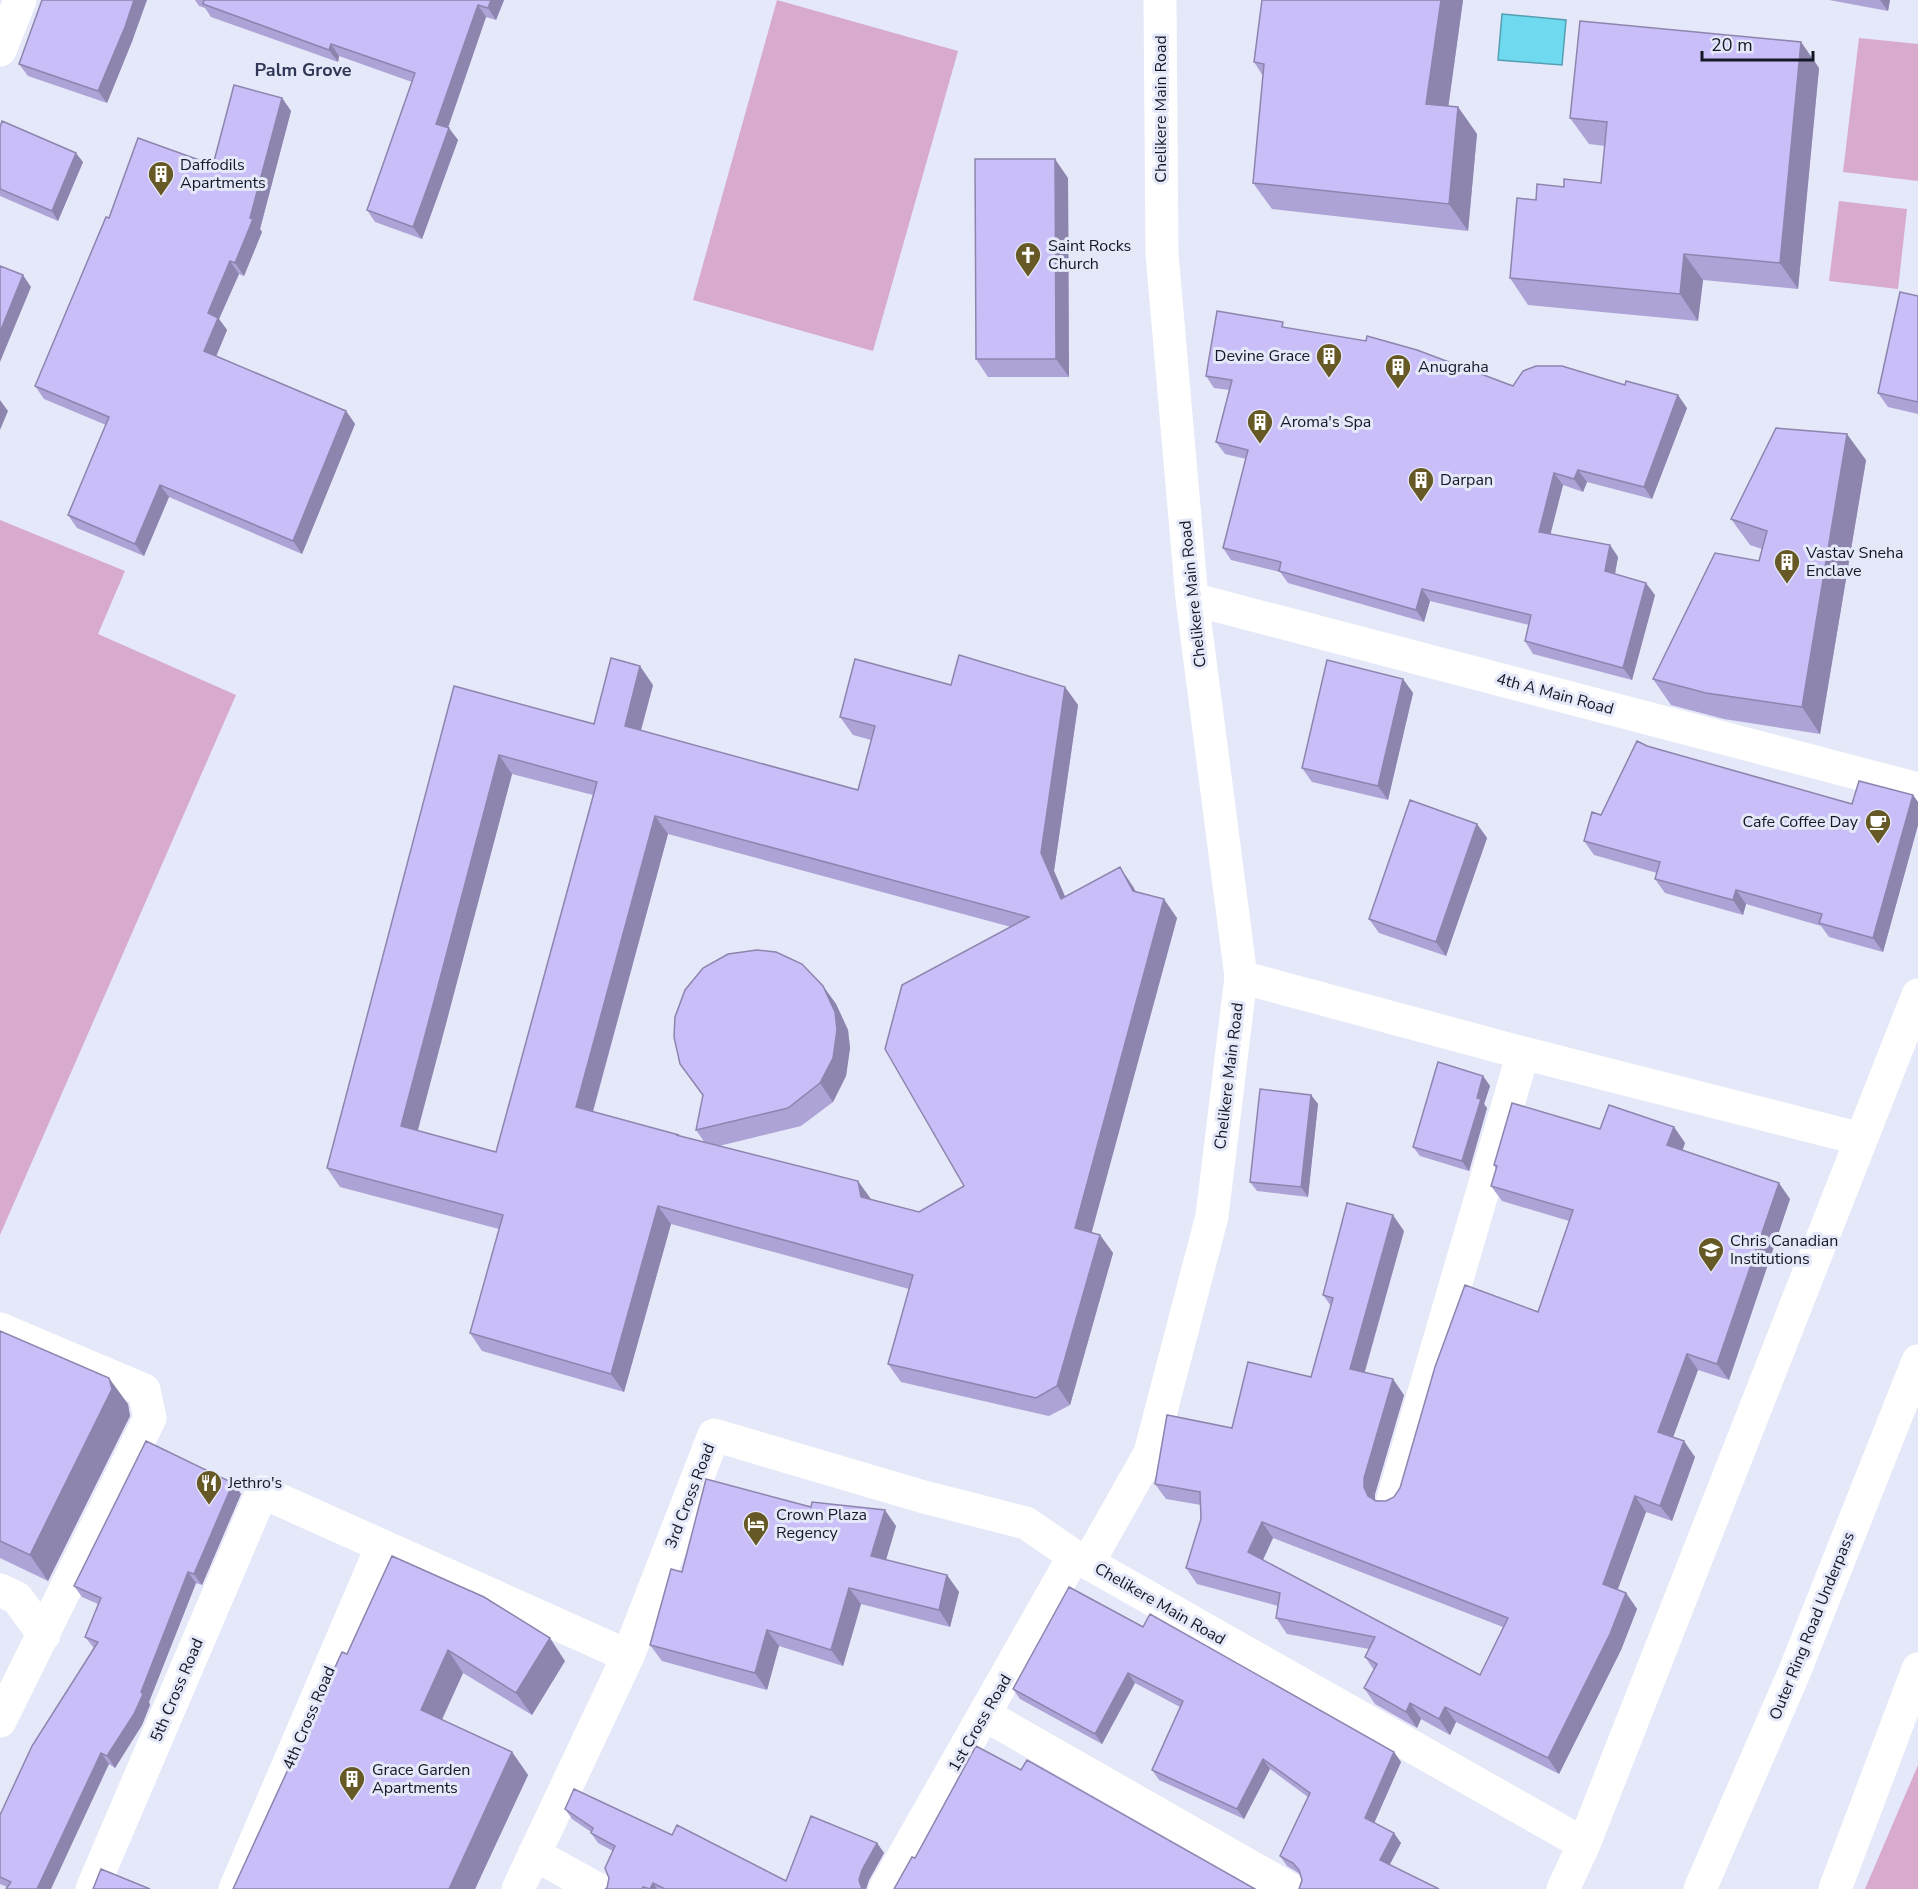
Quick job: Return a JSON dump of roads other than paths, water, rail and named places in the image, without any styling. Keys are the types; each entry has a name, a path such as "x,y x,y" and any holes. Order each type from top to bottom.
{"main road":[{"path":"0,50 20,0"},
{"name":"Chelikere Main Road","path":"1160,0 1162,254 1192,599 1241,977 1209,1227 1150,1453 1081,1560 1584,1844"},
{"name":"4th A Main Road","path":"1192,599 1918,789"},
{"path":"1241,977 1523,1053 1861,1139"},
{"path":"1563,1889 1584,1844 1918,995"},
{"path":"1393,1499 1523,1053"},
{"path":"0,1329 144,1390 150,1418 44,1635 2,1715"},
{"name":"Outer Ring Road Underpass","path":"1700,1889 1794,1673 1918,1361"},
{"name":"3rd Cross Road","path":"518,1889 628,1656 714,1435 924,1497 1026,1523 1081,1560"},
{"name":"5th Cross Road","path":"92,1889 262,1492 382,1546"},
{"path":"382,1546 628,1656"},
{"name":"4th Cross Road","path":"235,1889 382,1546"},
{"name":"1st Cross Road","path":"885,1889 985,1715 1081,1560"},
{"path":"0,1590 17,1598 44,1635"},
{"path":"1835,1889 1918,1669"},
{"path":"985,1715 1290,1889"},
{"path":"534,1854 597,1889"}],"water":[{"path":"1502,14 1566,20 1562,65 1498,60"}],"place":[{"name":"Daffodils Apartments","path":"161,197"},
{"name":"Saint Rocks Church","path":"1028,278"},
{"name":"Devine Grace","path":"1329,379"},
{"name":"Anugraha","path":"1398,390"},
{"name":"Aroma's Spa","path":"1260,445"},
{"name":"Darpan","path":"1421,503"},
{"name":"Vastav Sneha Enclave","path":"1787,585"},
{"name":"Cafe Coffee Day","path":"1878,845"},
{"name":"Chris Canadian Institutions","path":"1711,1273"},
{"name":"Jethro's","path":"209,1506"},
{"name":"Crown Plaza Regency","path":"756,1547"},
{"name":"Grace Garden Apartments","path":"352,1802"}],"district":[{"name":"Palm Grove","path":"303,70"}]}
